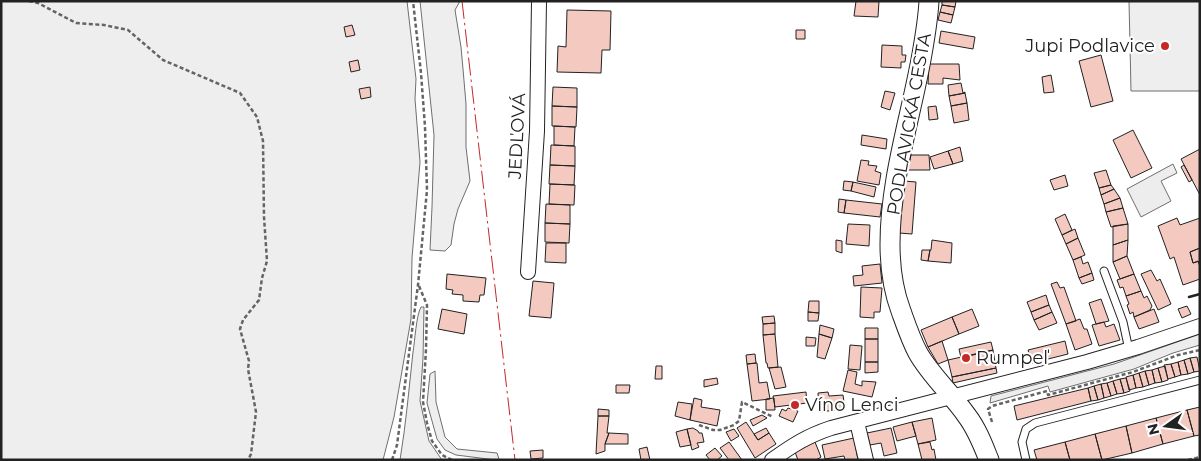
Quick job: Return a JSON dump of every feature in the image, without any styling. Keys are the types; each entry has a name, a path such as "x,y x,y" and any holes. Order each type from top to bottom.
{"main road":[{"name":"PODLAVICKÁ CESTA","path":"929,1 916,87 897,169 892,205 890,259 900,309 918,352 968,416 980,438 988,460"}],"street":[{"name":"JEDĽOVÁ","path":"528,272 537,132 540,1"},
{"path":"772,460 807,437 831,428 1087,362 1200,326"},
{"path":"856,422 866,460"}],"lane":[{"path":"1104,271 1123,322 1129,350"},
{"path":"1026,460 1022,442 1026,429 1035,423 1200,380"}],"path":[{"path":"29,1 76,23 104,25 128,30 163,60 240,93 257,117 264,141 264,217 267,261 259,300 243,320 240,329 248,361 256,412 251,454 248,460"},
{"path":"392,460 397,445 418,285 428,190 421,73 413,1"},
{"path":"418,285 427,305 423,402 426,423 432,441 442,455 452,460"},
{"path":"988,409 992,406 1038,394 1047,392 1048,396 1076,389 1132,372 1178,355 1200,350"},
{"path":"1038,394 1040,400"},
{"path":"1030,396 1031,402"},
{"path":"1021,398 1022,404"},
{"path":"700,425 713,430 720,430 734,425 738,421 742,402 773,417"},
{"path":"1188,460 1200,457"}],"shaded area":[{"path":"1,1 407,1 416,79 415,99 420,162 412,258 411,319 394,417 383,460 1,460"},
{"path":"420,1 460,1 455,10 463,69 466,104 466,147 470,181 458,209 451,245 445,251 430,250 434,135"},
{"name":"Jupi Podlavice","path":"1129,1 1200,1 1200,91 1131,91"},
{"path":"1173,164 1177,173 1161,181 1171,201 1141,217 1127,189"},
{"path":"421,307 424,307 420,401 429,441 442,460 400,460 416,329"},
{"path":"1200,334 1200,345 1173,353 1134,369 1050,392 1048,386 990,403 991,396 1114,364"},
{"path":"435,371 436,402 445,437 457,449 497,453 499,459 456,455 445,450 437,439 427,403 430,374"}],"building":[{"path":"856,1 879,1 878,17 854,16"},
{"path":"942,1 956,1 955,7 942,5"},
{"path":"942,5 955,7 953,15 940,12"},
{"path":"567,10 611,11 610,50 602,50 601,73 557,72 558,46 566,47"},
{"path":"940,12 953,15 951,23 938,20"},
{"path":"352,25 355,35 346,37 344,27"},
{"path":"796,30 805,30 805,39 796,39"},
{"path":"941,31 975,37 973,49 939,43"},
{"path":"882,45 902,46 902,55 906,55 905,62 901,62 901,68 881,67"},
{"path":"1101,55 1113,101 1091,107 1079,61"},
{"path":"358,60 360,70 351,72 349,62"},
{"path":"929,64 959,64 960,80 943,78 943,84 928,84"},
{"path":"1051,75 1054,92 1044,93 1042,77"},
{"path":"961,83 963,93 965,93 949,96 948,85"},
{"path":"370,87 371,97 361,99 359,89"},
{"path":"553,87 577,88 577,107 552,106"},
{"path":"885,91 895,93 890,110 881,107"},
{"path":"965,93 967,103 951,106 949,96"},
{"path":"967,103 969,120 954,123 951,106"},
{"path":"552,106 577,107 576,127 552,126"},
{"path":"936,106 938,119 929,120 928,107"},
{"path":"554,126 575,127 574,146 554,145"},
{"path":"1133,130 1152,168 1131,178 1113,140"},
{"path":"862,135 887,139 886,149 861,145"},
{"path":"551,145 575,146 575,166 550,165"},
{"path":"960,147 963,161 953,164 948,151"},
{"path":"1200,149 1200,195 1181,159"},
{"path":"948,151 953,164 934,169 930,157"},
{"path":"911,155 929,155 930,170 908,170"},
{"path":"861,160 869,161 868,165 877,166 875,171 881,173 879,185 857,181"},
{"path":"550,165 575,166 574,185 549,184"},
{"path":"1184,165 1192,180 1189,182 1181,167"},
{"path":"1106,170 1111,185 1099,188 1094,173"},
{"path":"1065,175 1068,186 1054,190 1050,180"},
{"path":"844,181 853,182 851,191 843,190"},
{"path":"904,181 916,182 912,234 899,233"},
{"path":"853,182 876,187 874,197 851,191"},
{"path":"550,184 575,185 574,205 549,204"},
{"path":"1111,185 1114,189 1101,195 1099,188"},
{"path":"1114,189 1120,198 1104,204 1101,195"},
{"path":"1120,198 1123,208 1106,212 1104,204"},
{"path":"839,199 846,200 844,213 838,212"},
{"path":"846,200 882,204 880,217 844,213"},
{"path":"546,204 570,205 570,224 545,223"},
{"path":"1123,208 1128,224 1111,227 1106,212"},
{"path":"1065,214 1072,230 1062,235 1055,219"},
{"path":"1177,218 1180,225 1200,218 1200,248 1190,252 1193,263 1198,261 1200,279 1183,285 1174,257 1170,259 1158,226"},
{"path":"545,223 570,224 569,243 545,242"},
{"path":"848,224 870,225 869,246 846,244"},
{"path":"1128,224 1128,240 1113,245 1113,226"},
{"path":"1075,229 1078,238 1066,244 1062,235"},
{"path":"1078,238 1085,255 1073,260 1066,244"},
{"path":"836,240 842,241 842,253 836,251"},
{"path":"932,240 952,243 951,263 928,261"},
{"path":"1128,240 1127,256 1113,262 1113,245"},
{"path":"546,243 566,243 566,263 545,262"},
{"path":"1200,248 1200,261 1193,263 1190,252"},
{"path":"922,250 930,250 928,261 921,260"},
{"path":"1127,256 1134,274 1120,279 1113,262"},
{"path":"1081,257 1083,264 1088,262 1092,273 1079,278 1073,260"},
{"path":"880,264 882,283 854,286 853,276 863,275 862,266"},
{"path":"1151,270 1157,281 1160,279 1171,304 1158,310 1141,274"},
{"path":"1092,273 1094,280 1082,284 1079,278"},
{"path":"447,274 486,278 484,295 480,295 479,302 463,301 463,295 452,294 453,290 446,289"},
{"path":"1134,274 1141,291 1126,296 1123,287 1120,288 1117,280"},
{"path":"533,281 554,283 551,318 529,316"},
{"path":"1057,282 1060,288 1064,287 1076,321 1066,324 1051,284"},
{"path":"861,287 882,288 880,312 874,312 874,318 860,317"},
{"path":"1141,291 1144,298 1147,296 1152,306 1150,310 1134,317 1133,312 1130,314 1126,296"},
{"path":"1046,295 1049,305 1031,312 1027,302"},
{"path":"1101,299 1109,321 1096,324 1089,303"},
{"path":"809,301 819,301 819,313 808,312"},
{"path":"1049,305 1052,312 1034,320 1031,312"},
{"path":"1187,306 1191,314 1182,318 1178,309"},
{"path":"442,309 467,314 464,334 438,329"},
{"path":"972,309 979,326 959,334 952,317"},
{"path":"1154,309 1159,322 1139,329 1134,317"},
{"path":"808,312 819,313 818,321 808,321"},
{"path":"1052,312 1057,323 1039,330 1034,320"},
{"path":"774,316 775,323 763,324 762,317"},
{"path":"952,317 959,334 928,347 921,330"},
{"path":"1080,319 1084,329 1087,329 1092,344 1075,350 1066,324"},
{"path":"1104,322 1106,327 1114,324 1120,340 1099,346 1092,325"},
{"path":"775,323 775,334 763,335 763,324"},
{"path":"820,325 834,329 832,338 819,334"},
{"path":"865,328 878,328 878,339 865,339"},
{"path":"775,334 778,367 768,368 763,335"},
{"path":"819,334 832,338 825,359 817,357"},
{"path":"806,337 816,338 815,346 806,346"},
{"path":"865,339 878,339 878,362 865,362"},
{"path":"942,341 948,360 938,364 928,347"},
{"path":"1065,341 1068,354 1032,363 1028,350"},
{"path":"991,342 993,350 961,358 959,349"},
{"path":"850,345 862,346 860,370 848,369"},
{"path":"993,350 996,368 952,377 948,360"},
{"path":"755,354 756,363 747,364 746,355"},
{"path":"1197,357 1200,371 1194,372 1190,358"},
{"path":"1190,358 1194,372 1188,374 1184,360"},
{"path":"1184,360 1188,374 1181,375 1178,362"},
{"path":"865,362 878,362 878,372 865,373"},
{"path":"1178,362 1181,375 1175,377 1171,364"},
{"path":"757,363 759,383 767,382 770,399 752,401 747,364"},
{"path":"1171,364 1175,377 1168,379 1164,365"},
{"path":"656,366 662,366 662,379 655,379"},
{"path":"1165,366 1168,380 1162,382 1158,368"},
{"path":"781,367 786,387 775,389 769,368"},
{"path":"996,368 997,373 953,383 952,377"},
{"path":"1158,368 1162,382 1155,383 1152,370"},
{"path":"848,370 857,372 855,384 862,386 862,381 876,382 872,397 843,391"},
{"path":"1152,370 1155,383 1149,385 1145,371"},
{"path":"1145,371 1149,385 1143,387 1139,373"},
{"path":"1139,373 1143,387 1136,388 1133,375"},
{"path":"1133,375 1136,388 1129,390 1126,377"},
{"path":"717,378 718,384 704,387 704,380"},
{"path":"1126,378 1130,391 1124,393 1120,379"},
{"path":"1120,379 1124,393 1117,394 1113,381"},
{"path":"1113,381 1117,394 1111,396 1107,383"},
{"path":"1107,383 1111,396 1104,398 1101,384"},
{"path":"1101,384 1104,398 1098,400 1094,386"},
{"path":"616,385 630,385 629,393 616,393"},
{"path":"1094,386 1098,400 1091,401 1088,388"},
{"path":"1088,388 1091,401 1017,420 1014,406"},
{"path":"806,392 807,403 775,407 773,396"},
{"path":"828,392 829,396 843,395 845,409 819,412 818,393"},
{"path":"694,398 702,400 701,407 720,410 717,426 690,420"},
{"path":"774,398 775,410 766,410 766,399"},
{"path":"678,402 692,404 690,420 675,416"},
{"path":"1200,407 1200,435 1194,436 1187,410"},
{"path":"788,408 798,411 793,422 779,416 782,409 786,411"},
{"path":"598,409 609,410 609,416 598,416"},
{"path":"1187,410 1194,436 1163,444 1156,418"},
{"path":"762,415 767,418 753,426 750,420"},
{"path":"598,416 609,416 607,433 609,433 605,444 605,451 596,454"},
{"path":"932,418 936,440 918,444 912,422"},
{"path":"1156,418 1163,444 1132,453 1126,426"},
{"path":"746,422 758,440 769,433 776,444 755,458 737,428"},
{"path":"912,422 916,436 897,441 893,427"},
{"path":"1126,426 1132,453 1102,460 1095,434"},
{"path":"693,428 702,433 704,442 697,443 699,447 692,450 687,429"},
{"path":"766,428 769,433 758,440 754,434"},
{"path":"891,428 897,453 884,456 881,443 870,445 867,433"},
{"path":"687,429 691,445 680,447 676,432"},
{"path":"734,429 739,436 731,441 726,432"},
{"path":"609,433 628,434 628,444 605,444"},
{"path":"1095,434 1102,460 1070,460 1065,442"},
{"path":"854,438 858,460 845,460 844,456 825,459 822,445"},
{"path":"729,442 742,460 729,460 720,448"},
{"path":"815,442 821,457 816,460 798,460 795,452"},
{"path":"930,442 932,450 934,449 936,460 922,460 918,444"},
{"path":"1065,442 1070,460 1037,460 1034,450"},
{"path":"647,447 650,460 641,460 639,449"},
{"path":"715,448 722,456 717,460 710,460 706,455"},
{"path":"543,450 543,458 531,459 530,451"}],"wall":[{"path":"1189,297 1200,294"}],"power":[{"path":"462,1 515,460"}],"place":[{"name":"Jupi Podlavice","path":"1165,46"},
{"name":"Rumpeľ","path":"966,358"},
{"name":"Víno Lenci","path":"795,405"}]}
